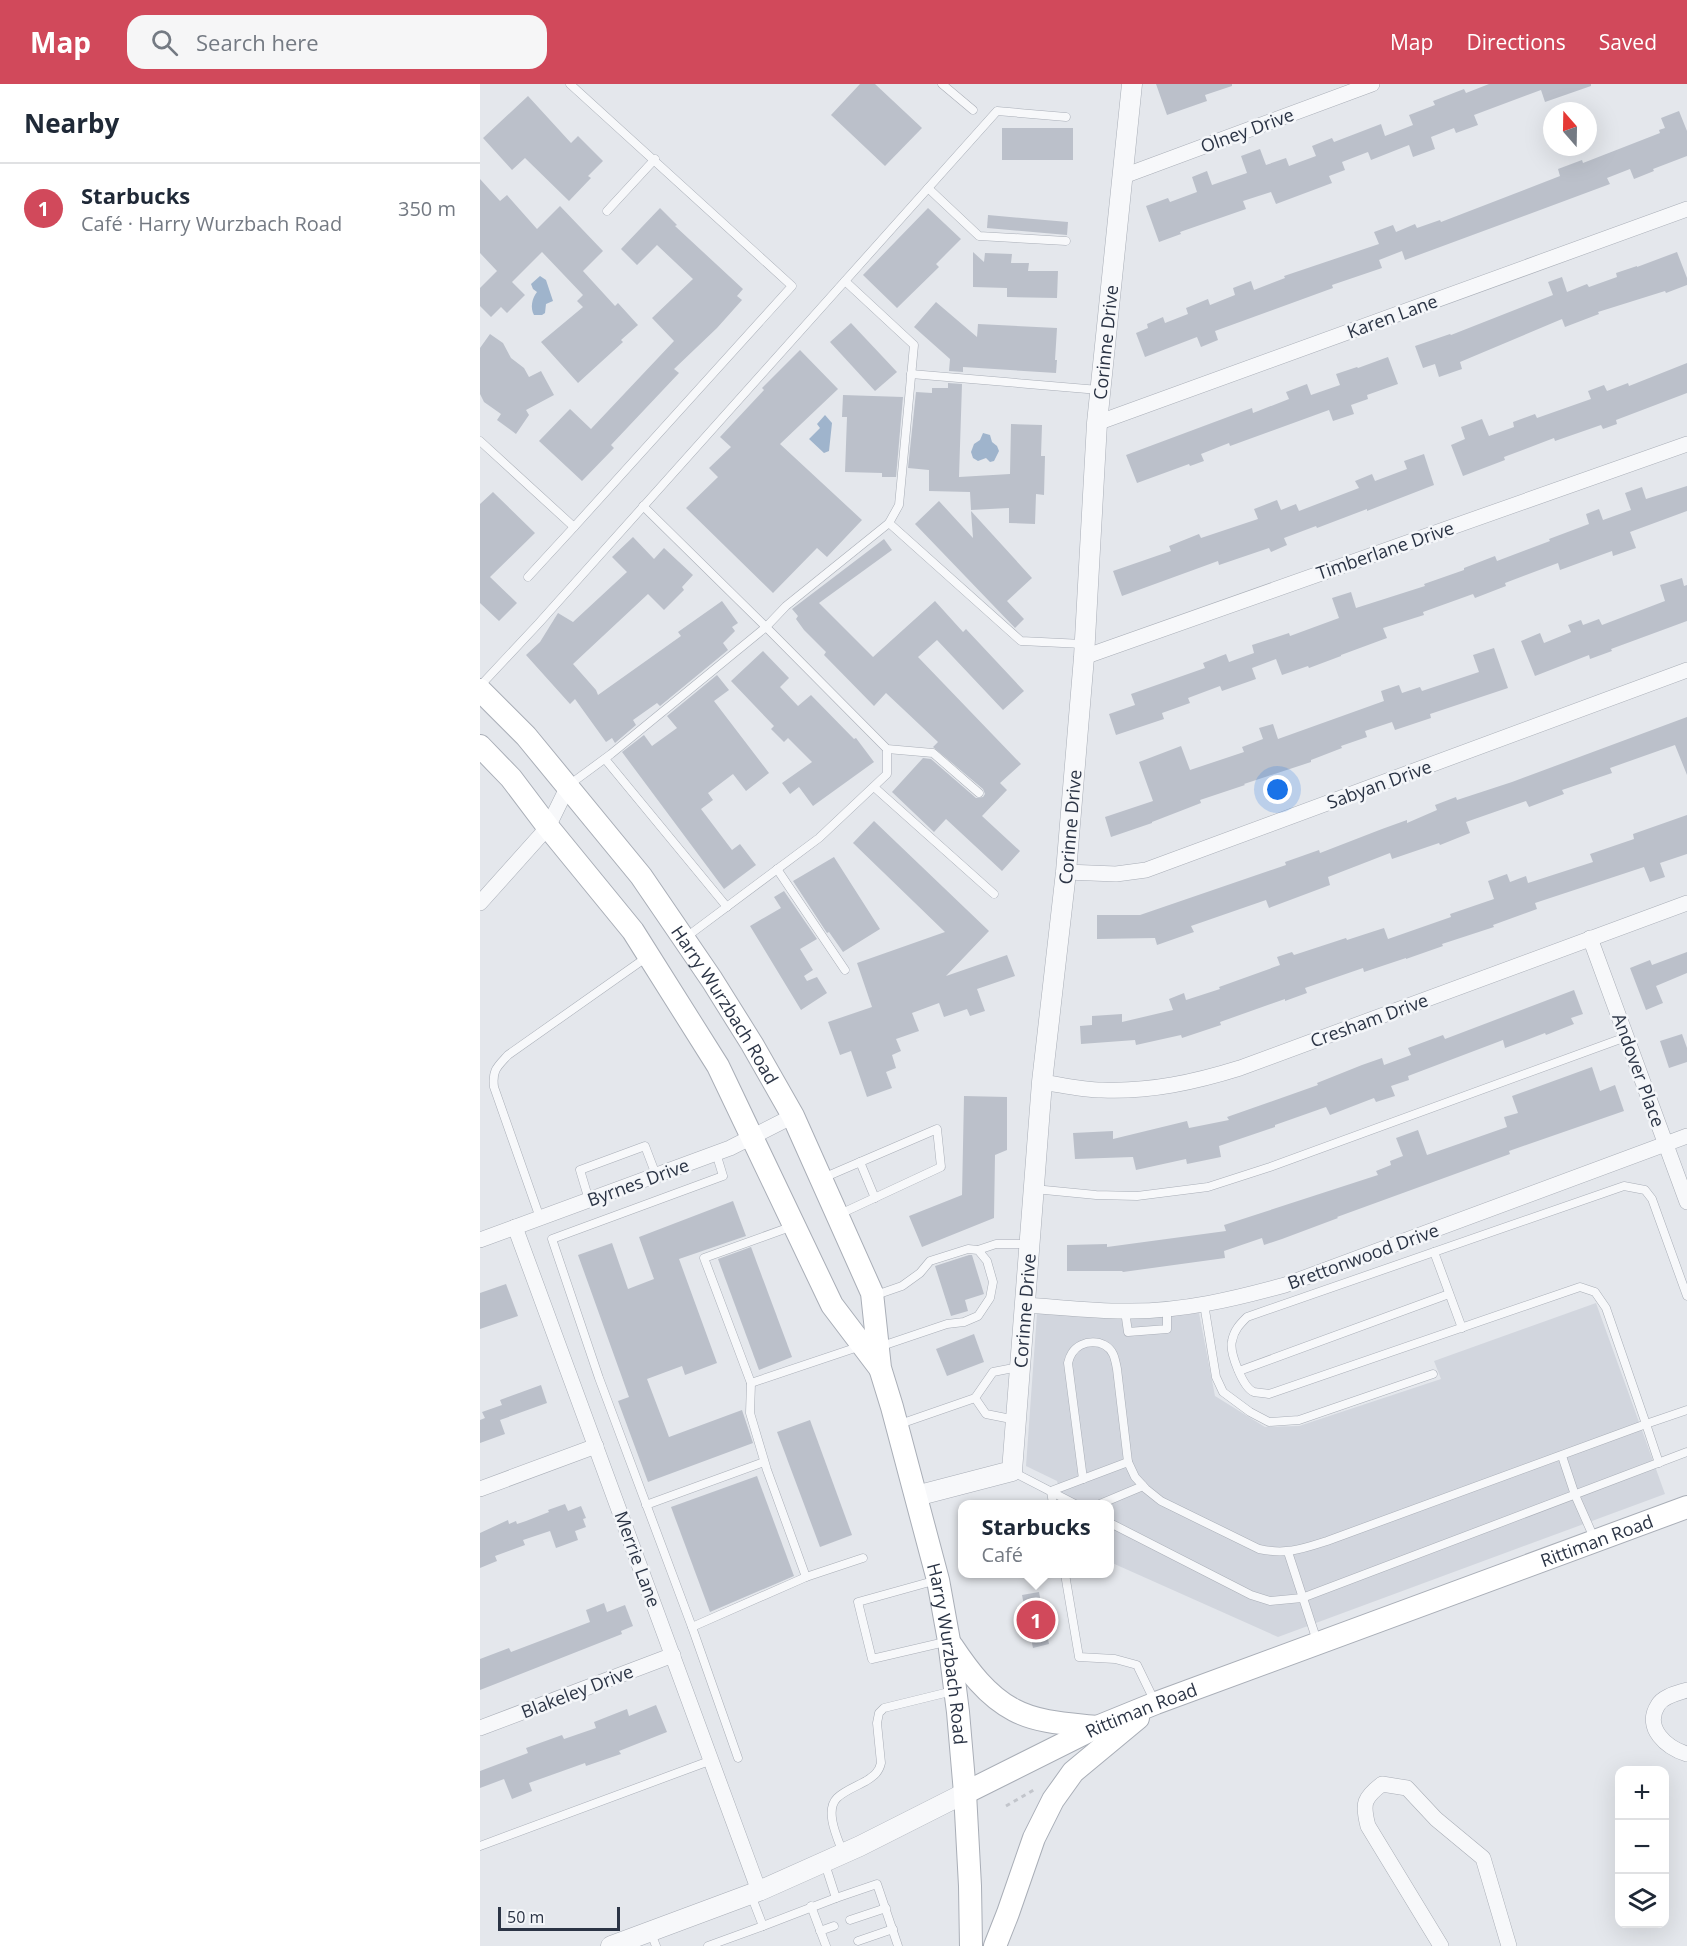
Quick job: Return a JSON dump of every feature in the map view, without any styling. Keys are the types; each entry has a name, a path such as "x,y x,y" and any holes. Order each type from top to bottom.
{"main road":[{"name":"Harry Wurzbach Road","path":"480,688 526,736 568,786 641,876 685,938 753,1044 793,1116 872,1296 873,1354 897,1425 916,1496 938,1580 949,1641 965,1793 971,1946"},
{"name":"Harry Wurzbach Road","path":"480,746 511,778 633,931 718,1066 832,1305 873,1354"},
{"name":"Rittiman Road","path":"965,1793 1097,1727 1156,1703 1687,1508"},
{"path":"949,1641 970,1672 1013,1710 1032,1717 1097,1727"},
{"path":"995,1946 1034,1838 1053,1800 1073,1772 1156,1703"}],"street":[{"name":"Corinne Drive","path":"1012,1471 1042,1082 1066,872 1084,651 1097,423 1132,84"},
{"name":"Olney Drive","path":"1121,177 1372,84"},
{"name":"Karen Lane","path":"1097,423 1687,209"},
{"name":"Timberlane Drive","path":"1084,651 1687,444"},
{"name":"Sabyan Drive","path":"1066,872 1116,874 1146,870 1687,670"},
{"path":"480,903 548,827 568,786"},
{"name":"Cresham Drive","path":"1042,1082 1100,1090 1130,1090 1204,1079 1240,1068 1687,903"},
{"name":"Andover Place","path":"1590,938 1687,1202"},
{"name":"Byrnes Drive","path":"480,1240 716,1153 793,1116"},
{"name":"Brettonwood Drive","path":"1025,1305 1125,1311 1167,1309 1235,1299 1285,1285 1687,1136"},
{"name":"Merrie Lane","path":"515,1227 712,1760 755,1893"},
{"path":"480,1489 596,1446"},
{"path":"916,1496 1012,1471"},
{"name":"Blakeley Drive","path":"480,1728 674,1655"},
{"path":"1687,1690 1658,1703 1654,1716 1655,1730 1662,1741 1687,1754"},
{"path":"1441,1946 1368,1826 1363,1809 1368,1795 1382,1784 1407,1788 1436,1819 1483,1858 1509,1946"},
{"name":"Rittiman Road","path":"620,1944 653,1939 843,1854 965,1793"}],"lane":[{"path":"528,577 792,286 570,84"},
{"path":"942,84 973,110"},
{"path":"480,688 997,111 1066,117"},
{"path":"607,211 655,159"},
{"path":"928,188 979,236 1066,241"},
{"path":"568,786 766,627 786,606 890,523 899,505 914,345 845,281"},
{"path":"911,374 1100,390"},
{"path":"480,441 574,527"},
{"path":"643,506 887,749 933,753 979,793"},
{"path":"890,523 1021,641 1084,651"},
{"path":"685,938 819,837 874,787 887,774 887,749"},
{"path":"608,756 727,907"},
{"path":"874,787 994,894"},
{"path":"777,869 844,970"},
{"path":"540,1218 494,1087 493,1076 496,1067 508,1055 649,956"},
{"path":"1034,1189 1137,1196 1208,1187 1270,1167 1626,1037"},
{"path":"822,1179 937,1129 941,1167 838,1215"},
{"path":"589,1200 580,1170 645,1146 656,1175"},
{"path":"716,1153 723,1176 552,1239 599,1378 692,1627 738,1758"},
{"path":"860,1162 875,1198"},
{"path":"1659,1463 1606,1308 1595,1292 1580,1287 1269,1394 1252,1391 1246,1384 1239,1371 1231,1343 1236,1328 1248,1317 1624,1186 1645,1190 1652,1199 1687,1296"},
{"path":"795,1226 704,1258 751,1383 750,1413 764,1462 806,1577"},
{"path":"872,1296 902,1286 920,1274 930,1261 968,1249 978,1250 996,1244 1030,1244"},
{"path":"751,1383 873,1354 947,1324 964,1322 978,1316 990,1298 993,1282 987,1261 978,1250"},
{"path":"1434,1252 1462,1328"},
{"path":"1239,1371 1449,1294"},
{"path":"1204,1304 1216,1377 1223,1392 1250,1412 1269,1422 1299,1420 1433,1374"},
{"path":"1125,1311 1128,1332 1167,1329 1167,1309"},
{"path":"1083,1479 1068,1363 1072,1353 1078,1347 1091,1342 1108,1347 1113,1355 1117,1369 1128,1462 1135,1477 1161,1501 1259,1549 1276,1553 1327,1541 1687,1410"},
{"path":"897,1425 975,1398 993,1372 1020,1367"},
{"path":"975,1398 986,1414 1016,1420"},
{"path":"1114,1525 1251,1595 1270,1601 1302,1598 1687,1452"},
{"path":"1562,1455 1575,1495 1595,1541"},
{"path":"646,1504 764,1462"},
{"path":"1051,1491 1128,1462"},
{"path":"1012,1471 1068,1500"},
{"path":"1110,1500 1143,1486"},
{"path":"1051,1491 1052,1500"},
{"path":"1288,1552 1318,1643"},
{"path":"692,1627 806,1577 863,1558"},
{"path":"1066,1578 1079,1657 1115,1659 1137,1665 1156,1703"},
{"path":"938,1580 858,1602 872,1659 949,1641"},
{"path":"843,1854 835,1830 833,1804 837,1797 873,1777 880,1769 877,1724 879,1713 884,1707 900,1702 955,1691"},
{"path":"480,1845 712,1760"},
{"path":"824,1862 836,1898"},
{"path":"708,1946 811,1906 877,1884 898,1946"},
{"path":"755,1893 763,1926"},
{"path":"811,1906 826,1946"},
{"path":"850,1920 885,1908"},
{"path":"820,1931 834,1926"},
{"path":"858,1941 893,1929"}],"path":[{"path":"1006,1806 1037,1788"}],"shaded area":[{"path":"1596,1303 1665,1494 1278,1637 1114,1564 1114,1500 1063,1500 1057,1481 1026,1466 1037,1313 1143,1318 1199,1313 1215,1396 1265,1427 1299,1426 1441,1379 1434,1361"}],"water":[{"path":"540,276 546,280 553,301 546,304 545,313 534,315 532,303 537,292 531,284"},
{"path":"825,415 832,423 829,451 824,453 809,439 820,428 817,424"},
{"path":"983,433 990,435 999,451 994,461 990,462 986,458 978,461 973,458 971,452 974,444 980,440"}],"building":[{"path":"860,84 875,84 922,128 885,166 831,115"},
{"path":"1156,84 1232,84 1232,86 1205,95 1207,101 1167,115"},
{"path":"1489,84 1591,84 1591,86 1545,102 1541,90 1474,115 1478,125 1456,133 1454,128 1431,137 1435,149 1413,157 1409,145 1371,160 1368,152 1342,162 1345,170 1329,176 1332,183 1276,204 1271,192 1243,201 1246,209 1180,232 1181,234 1159,242 1146,206 1168,198 1170,202 1197,192 1192,177 1207,171 1212,185 1247,173 1241,156 1260,149 1266,165 1286,158 1289,166 1316,156 1312,146 1332,138 1334,142 1381,124 1385,136 1413,125 1409,115 1435,105 1433,101 1464,89 1466,93"},
{"path":"528,96 571,143 578,136 603,161 588,176 591,178 569,201 525,158 512,170 483,138"},
{"path":"1679,111 1687,131 1687,156 1634,179 1630,169 1607,178 1610,184 1405,260 1402,251 1379,260 1382,268 1215,331 1218,340 1201,347 1197,337 1145,357 1136,333 1148,328 1147,324 1163,317 1165,323 1188,314 1186,308 1208,299 1210,305 1235,295 1233,288 1251,281 1254,290 1285,278 1284,276 1379,244 1374,232 1393,225 1396,232 1415,224 1417,228 1440,220 1441,222 1560,176 1558,169 1582,160 1583,163 1660,133 1659,130 1665,128 1661,118"},
{"path":"1002,128 1073,128 1073,160 1002,160"},
{"path":"480,179 500,201 507,195 537,229 560,206 603,251 583,271 615,306 618,303 638,325 578,383 541,342 583,307 577,301 583,295 542,252 512,282 525,295 507,313 501,307 491,317 480,306 480,288 497,271 480,253"},
{"path":"660,208 677,225 675,226 743,289 737,296 742,300 717,328 674,369 679,373 611,445 614,448 582,481 539,441 570,409 591,429 674,341 652,318 693,279 657,245 637,265 621,249"},
{"path":"928,208 961,239 936,264 939,267 897,308 863,275"},
{"path":"988,215 1068,222 1067,235 987,228"},
{"path":"973,252 984,262 985,253 1012,254 1011,263 1029,263 1028,271 1058,271 1057,298 1007,297 1007,288 973,287"},
{"path":"1677,252 1687,278 1687,285 1598,312 1599,314 1565,327 1562,319 1460,362 1462,369 1439,377 1435,364 1423,368 1415,346 1451,335 1553,295 1548,282 1562,277 1567,292 1587,284 1589,287 1617,277 1616,273"},
{"path":"936,302 977,337 978,324 1057,328 1056,373 963,367 963,372 949,371 950,359 914,327"},
{"path":"851,323 897,372 875,391 830,342"},
{"path":"490,334 503,343 511,358 524,368 529,377 541,371 554,395 526,410 529,415 516,434 497,420 501,414 484,402 480,394 480,348"},
{"path":"800,350 838,389 780,444 862,520 827,557 817,548 773,593 686,508 718,477 709,468 731,447 720,437 764,390 762,388"},
{"path":"1388,357 1398,384 1367,395 1368,399 1351,405 1354,414 1333,421 1329,410 1230,446 1229,443 1201,454 1204,461 1190,466 1189,464 1137,483 1126,455 1252,408 1253,413 1289,399 1286,392 1307,384 1311,395 1340,385 1336,374"},
{"path":"1687,363 1687,393 1616,420 1617,424 1603,429 1601,425 1555,441 1554,438 1463,476 1451,445 1465,439 1461,427 1482,419 1489,436 1514,427 1513,422 1535,414 1537,418 1591,399 1588,391 1604,385 1607,391 1628,383 1629,386"},
{"path":"948,383 962,384 959,477 1010,474 1011,424 1042,425 1041,456 1045,456 1044,495 1036,494 1035,524 1009,523 1009,508 971,510 970,492 929,491 929,470 908,468 916,392 932,393 932,388 948,388"},
{"path":"843,395 903,397 896,477 882,477 882,473 845,472 847,417 842,417"},
{"path":"1424,454 1434,485 1367,511 1367,509 1284,538 1287,545 1271,552 1269,548 1219,565 1218,561 1122,596 1113,571 1171,551 1169,546 1199,534 1201,538 1258,519 1254,509 1277,500 1281,510 1296,504 1299,511 1359,488 1355,481 1372,474 1375,481 1407,469 1404,461"},
{"path":"1687,486 1687,511 1630,532 1636,548 1613,556 1612,551 1560,570 1558,563 1505,583 1506,586 1475,598 1473,594 1423,612 1424,615 1383,628 1387,638 1309,668 1308,666 1282,675 1276,659 1252,668 1256,679 1222,691 1220,686 1188,698 1190,703 1162,713 1164,719 1116,735 1109,714 1135,705 1131,694 1205,668 1203,663 1226,654 1229,662 1254,653 1252,645 1289,633 1290,636 1339,618 1332,598 1351,592 1356,608 1425,586 1424,584 1495,556 1497,561 1550,541 1549,539 1589,524 1586,514 1599,509 1603,520 1631,510 1625,493 1642,487 1646,499"},
{"path":"493,492 535,533 490,577 517,603 499,621 480,603 480,504"},
{"path":"939,501 973,538 971,511 1032,578 1007,601 1024,619 1015,628 915,524"},
{"path":"633,537 654,559 664,548 693,575 682,587 684,590 664,610 648,594 573,664 598,695 681,636 678,632 722,601 738,623 732,627 735,631 723,643 728,650 660,706 657,703 633,720 636,725 615,743 612,738 606,742 575,699 570,704 526,655 540,642 558,613 573,622 627,572 612,557"},
{"path":"884,539 892,550 819,603 873,657 935,601 963,632 966,629 1024,691 1003,710 937,640 918,657 1021,764 1000,783 1007,790 982,816 1020,851 1002,871 946,819 934,832 892,792 923,758 931,759 976,798 983,797 985,794 983,789 933,747 938,742 886,693 874,706 824,655 826,652 804,630 792,609"},
{"path":"1682,578 1684,586 1687,585 1687,621 1590,659 1589,655 1535,676 1521,641 1540,633 1544,643 1571,632 1568,625 1581,620 1583,625 1599,619 1602,625 1665,601 1660,585"},
{"path":"1494,648 1508,688 1430,714 1431,718 1395,730 1392,722 1365,731 1367,737 1341,746 1342,748 1311,760 1311,762 1200,800 1201,803 1111,837 1105,817 1153,801 1139,762 1181,746 1190,770 1244,752 1242,747 1263,739 1259,728 1273,724 1278,739 1384,701 1381,691 1399,685 1402,693 1420,687 1422,691 1479,672 1473,655"},
{"path":"763,651 789,678 780,687 798,706 811,695 854,739 856,738 874,762 813,806 799,787 790,794 782,783 812,762 788,738 784,742 771,729 774,726 731,681"},
{"path":"717,675 729,690 714,701 769,773 746,791 733,774 708,793 713,800 701,809 732,850 740,844 756,865 724,889 622,752 644,735 652,746 677,728 667,716"},
{"path":"1687,717 1687,775 1675,745 1610,768 1612,773 1562,790 1564,794 1529,807 1526,801 1466,822 1470,833 1440,845 1439,843 1392,859 1390,853 1328,877 1330,885 1269,908 1266,900 1191,926 1194,932 1157,945 1155,938 1097,939 1097,915 1140,915 1286,865 1285,862 1319,850 1320,853 1407,820 1407,823 1437,810 1435,805 1456,797 1457,800 1512,782"},
{"path":"1687,815 1687,854 1660,863 1665,877 1650,882 1644,867 1535,903 1537,909 1493,925 1494,927 1406,959 1364,972 1363,968 1305,988 1307,993 1220,1022 1221,1025 1182,1038 1181,1035 1136,1045 1135,1040 1081,1044 1080,1026 1092,1025 1092,1016 1122,1014 1122,1022 1173,1010 1169,999 1184,993 1186,1000 1220,989 1219,987 1280,965 1277,957 1292,952 1294,955 1384,928 1388,939 1494,899 1488,881 1507,874 1510,882 1526,876 1528,883 1593,862 1590,854 1634,839 1633,834"},
{"path":"874,821 989,931 946,976 1007,955 1015,976 977,989 985,1011 970,1016 967,1009 944,1017 939,1003 912,1013 919,1031 896,1039 901,1051 892,1055 896,1068 886,1072 892,1088 867,1097 851,1051 840,1055 828,1022 872,1007 857,963 945,932 853,843"},
{"path":"834,857 880,929 843,952 829,932 827,933 793,881"},
{"path":"784,891 817,939 800,949 813,970 804,976 807,981 817,977 827,993 801,1010 750,926 781,908 774,897"},
{"path":"1687,952 1687,973 1656,986 1663,1003 1646,1010 1630,968 1650,960 1652,965"},
{"path":"1574,990 1583,1014 1571,1018 1574,1024 1505,1048 1503,1040 1408,1076 1409,1080 1391,1086 1395,1096 1376,1102 1374,1098 1330,1115 1326,1107 1219,1146 1221,1157 1187,1164 1186,1159 1136,1170 1133,1157 1075,1159 1073,1133 1113,1131 1113,1139 1187,1121 1189,1128 1229,1120 1227,1117 1318,1085 1317,1083 1362,1065 1382,1058 1384,1065 1411,1055 1408,1048 1443,1035 1445,1039"},
{"path":"1682,1034 1687,1048 1687,1062 1669,1068 1660,1041"},
{"path":"1592,1067 1600,1091 1615,1085 1624,1111 1509,1151 1510,1154 1282,1239 1264,1245 1262,1238 1224,1251 1225,1258 1123,1272 1067,1271 1067,1245 1107,1244 1107,1247 1226,1231 1224,1225 1378,1175 1376,1171 1391,1165 1390,1161 1403,1156 1396,1138 1418,1130 1427,1155 1507,1127 1504,1117 1518,1113 1512,1096"},
{"path":"964,1096 1007,1097 1007,1150 995,1155 994,1218 922,1247 909,1216 962,1195"},
{"path":"733,1201 746,1236 679,1259 717,1363 685,1375 682,1366 647,1379 669,1437 742,1410 753,1443 648,1482 618,1401 629,1397 578,1255 612,1243 628,1289 654,1279 639,1237"},
{"path":"751,1247 792,1357 759,1370 718,1259"},
{"path":"972,1255 984,1294 965,1300 968,1311 951,1316 935,1266"},
{"path":"506,1284 518,1316 480,1329 480,1293"},
{"path":"974,1334 984,1362 947,1376 936,1349"},
{"path":"541,1385 547,1403 500,1420 505,1434 480,1443 480,1420 485,1418 482,1412 502,1405 500,1400"},
{"path":"810,1420 852,1535 820,1547 777,1432"},
{"path":"757,1476 794,1576 710,1612 671,1507"},
{"path":"565,1504 568,1511 581,1506 586,1518 583,1519 586,1527 575,1531 578,1540 556,1548 550,1531 523,1540 525,1545 495,1556 497,1561 480,1568 480,1533 508,1520 509,1524 526,1521"},
{"path":"1039,1592 1049,1644 1033,1648 1022,1595"},
{"path":"604,1603 607,1612 625,1605 633,1626 621,1631 622,1634 480,1690 480,1659 509,1648 511,1652 590,1622 586,1610"},
{"path":"656,1705 667,1732 619,1751 621,1754 586,1766 585,1763 529,1783 532,1791 512,1799 504,1779 480,1788 480,1771 528,1753 526,1748 562,1735 564,1739 596,1728 594,1722 627,1709 629,1716"}],"place":[{"name":"Starbucks","path":"1036,1620"}]}
